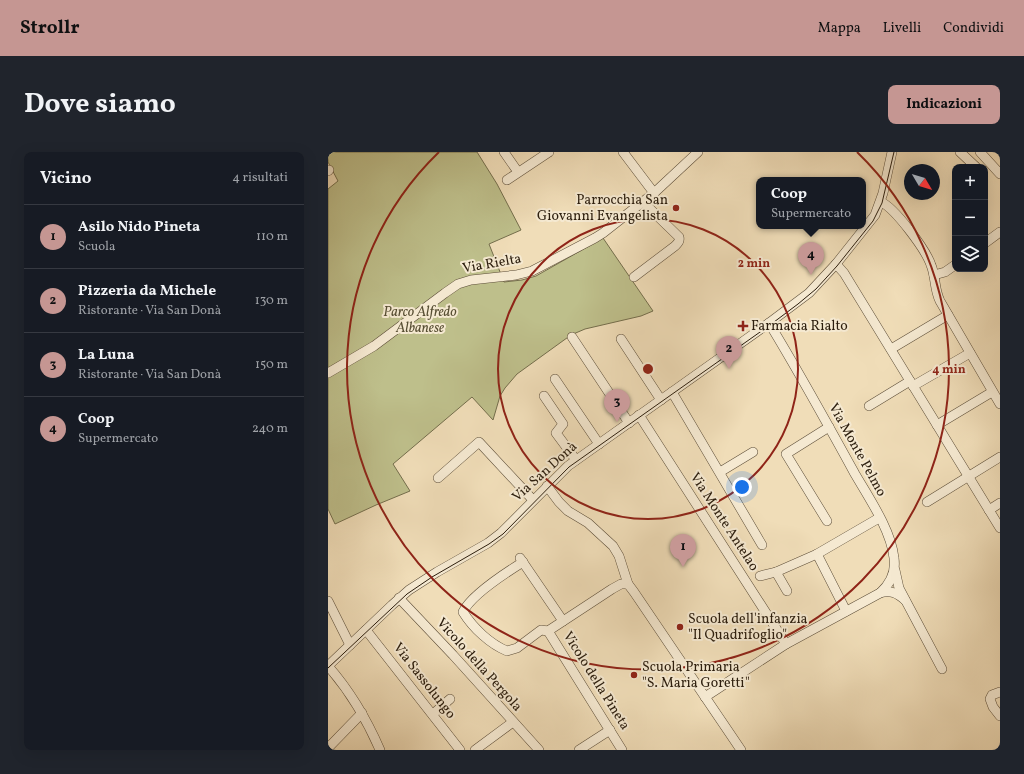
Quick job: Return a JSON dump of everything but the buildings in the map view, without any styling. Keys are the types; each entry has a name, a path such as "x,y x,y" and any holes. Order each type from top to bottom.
{"street":[{"path":"504,152 518,172"},
{"path":"507,180 549,152"},
{"path":"623,152 654,193"},
{"name":"Via Rielta","path":"328,374 369,349 453,288 472,280 516,275 538,268 603,233 654,193 698,152"},
{"name":"Via San Donà","path":"866,227 872,220 881,202 892,152"},
{"path":"960,152 973,164"},
{"path":"980,152 1000,174"},
{"path":"634,277 675,246 679,240 678,237 643,202"},
{"path":"881,202 887,205 894,212 930,260 937,295 1000,404"},
{"name":"Via San Donà","path":"328,666 399,598 431,575 494,539 507,528 547,486 576,460 769,324 809,293 836,264 865,229"},
{"path":"988,241 1000,232"},
{"path":"836,264 844,273 1000,528"},
{"path":"934,275 945,272 952,267"},
{"path":"891,349 948,315"},
{"name":"Via Monte Pelmo","path":"769,324 829,427 879,518 892,548 894,566 891,580 880,593"},
{"path":"572,337 629,423"},
{"path":"621,339 660,400"},
{"path":"869,406 970,353"},
{"path":"555,379 599,444"},
{"path":"672,392 762,545"},
{"path":"937,425 992,392"},
{"path":"544,396 563,424 556,434 576,460"},
{"name":"Via Monte Antelao","path":"639,415 786,644"},
{"path":"827,520 786,454 829,427"},
{"path":"438,478 479,442 533,500"},
{"path":"720,472 753,452"},
{"path":"927,502 1000,457"},
{"path":"547,486 568,511 588,523 617,551 623,565 628,584 741,750"},
{"path":"989,510 1000,503"},
{"path":"760,576 776,572 817,554 879,518"},
{"path":"817,554 846,611"},
{"path":"548,631 541,630 517,648 507,651 488,640 463,612 466,606 522,560 562,621"},
{"path":"612,589 618,580 623,565"},
{"path":"894,566 898,584 905,600 942,669"},
{"path":"776,572 787,591"},
{"name":"Vicolo della Pineta","path":"622,750 548,631 612,589 621,584 628,584"},
{"path":"705,697 786,644 880,593 894,592 905,600"},
{"name":"Vicolo della Pergola","path":"399,598 539,750"},
{"path":"328,601 350,645"},
{"name":"Via Sassolungo","path":"366,630 460,750"},
{"path":"328,666 347,690 362,713 380,750"},
{"path":"1000,692 992,696 990,699 993,707 1000,716"},
{"path":"433,714 450,699"},
{"path":"328,748 362,713"},
{"path":"474,750 513,722"},
{"path":"579,750 610,730"}],"green space":[{"name":"Parco Alfredo Albanese","path":"328,152 477,152 497,184 521,230 489,244 504,282 522,280 536,276 603,238 653,311 641,316 585,329 571,335 517,374 500,396 493,420 472,397 393,464 410,491 335,524 328,509 328,189 338,181 328,162"}],"tram line":[{"path":"328,668 407,594 503,534 569,467 770,325 816,289 837,266 873,221 882,203 894,152"}],"place":[{"name":"Parrocchia San Giovanni Evangelista","path":"676,208"},
{"name":"Coop","path":"811,275"},
{"name":"Farmacia Rialto","path":"743,326"},
{"name":"Pizzeria da Michele","path":"729,369"},
{"name":"La Luna","path":"617,422"},
{"name":"Asilo Nido Pineta","path":"683,567"},
{"name":"Scuola dell'infanzia \"Il Quadrifoglio\"","path":"680,627"},
{"name":"Scuola Primaria \"S. Maria Goretti\"","path":"634,675"}]}
